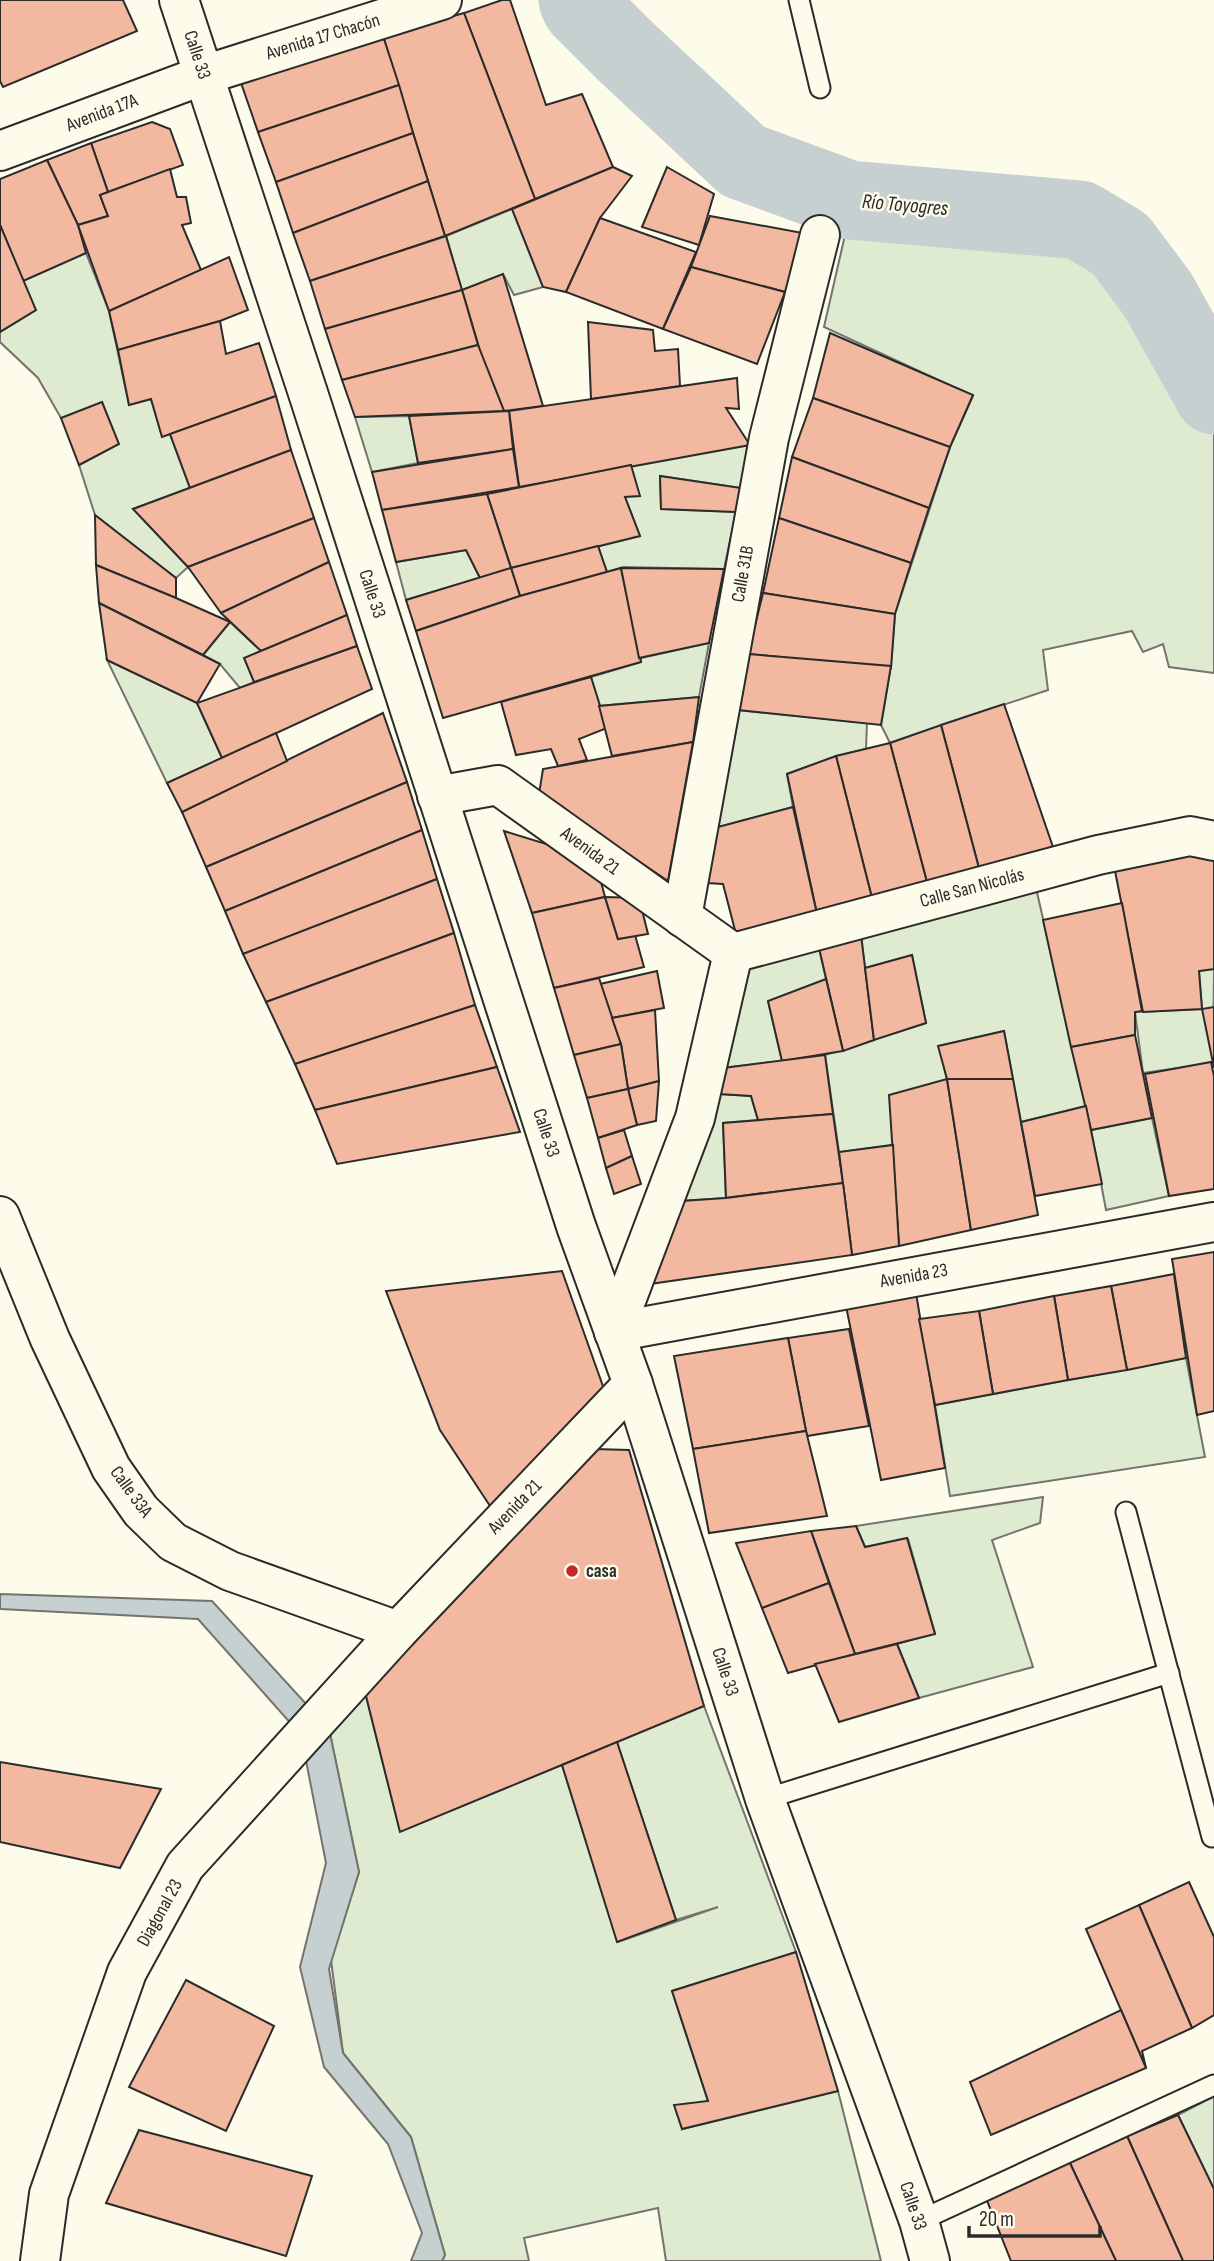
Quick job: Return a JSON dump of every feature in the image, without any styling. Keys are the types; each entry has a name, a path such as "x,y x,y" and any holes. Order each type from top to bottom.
{"street":[{"name":"Calle 33","path":"179,0 576,1226 633,1384 765,1799 919,2221 930,2261"},
{"name":"Avenida 17 Chacón","path":"204,75 442,0"},
{"name":"Avenida 17A","path":"0,151 204,75"},
{"name":"Calle 31B","path":"682,917 769,438 820,234"},
{"name":"Avenida 21","path":"437,796 498,785 733,953"},
{"name":"Calle San Nicolás","path":"733,953 1098,855 1190,836 1214,841"},
{"path":"614,1332 695,1118 733,953"},
{"name":"Calle 33A","path":"0,1216 55,1350 111,1468 141,1511 173,1542 230,1571 398,1630"},
{"name":"Avenida 23","path":"614,1332 1214,1222"},
{"name":"Avenida 21","path":"398,1630 633,1384"},
{"name":"Diagonal 23","path":"40,2261 49,2194 127,1972 186,1866 398,1630"}],"lane":[{"path":"799,0 820,89"},
{"path":"1126,1512 1212,1837"},
{"path":"765,1799 1169,1673"},
{"path":"919,2221 1214,2084"}],"green space":[{"path":"853,200 1080,220 1120,244 1156,292 1214,402 1214,673 1169,667 1163,644 1143,652 1132,631 1043,650 1048,690 890,743 881,725 891,666 895,614 950,447 973,396 824,327"},
{"path":"512,209 543,287 514,295 503,274 462,290 446,236"},
{"path":"86,253 109,311 129,405 151,399 162,436 170,434 190,488 133,509 188,567 176,578 95,515 79,465 118,444 102,402 61,418 38,378 0,342 0,332 35,310 23,281"},
{"path":"409,416 418,463 372,472 355,417"},
{"path":"750,445 741,488 660,476 661,509 736,512 724,569 623,567 607,572 598,546 640,536 625,497 631,465"},
{"path":"466,550 480,578 406,600 396,562"},
{"path":"230,622 261,651 245,658 254,682 240,688 220,664 203,655"},
{"path":"709,643 699,697 599,706 591,677 641,662 641,658"},
{"path":"107,660 197,703 222,758 167,783"},
{"path":"738,710 867,723 866,749 836,756 787,774 793,807 718,827"},
{"path":"1036,888 1086,1106 1021,1122 1004,1031 939,1046 947,1079 893,1145 839,1152 825,1055 926,1023 912,955 865,968 861,935"},
{"path":"819,948 826,979 768,1001 782,1061 723,1068 746,966"},
{"path":"1214,969 1213,1063 1143,1073 1135,1012 1202,1009 1199,971"},
{"path":"719,1094 751,1096 758,1120 723,1123 726,1198 681,1201"},
{"path":"1152,1118 1169,1196 1106,1210 1091,1130"},
{"path":"1186,1358 1205,1457 950,1496 935,1405"},
{"path":"1043,1497 1040,1523 992,1540 1033,1667 919,1698 897,1644 935,1633 908,1539 865,1547 856,1526"},
{"path":"365,1692 400,1831 562,1765 618,1942 718,1907 676,1920 617,1742 704,1706 796,1952 672,1991 708,2101 683,2129 838,2091 881,2261 666,2261 658,2208 524,2238 529,2261 442,2261 445,2255 411,2137 343,2053 331,1960 359,1872 329,1729"},
{"path":"1214,2096 1214,2189 1178,2115"}],"shaded area":[{"path":"0,1594 212,1601 329,1729 359,1872 329,1969 343,2053 411,2137 445,2255 442,2261 411,2261 422,2233 388,2144 324,2067 300,1967 326,1863 301,1735 198,1619 0,1609"}],"building":[{"path":"0,0 123,0 137,31 3,87 0,81"},
{"path":"502,0 510,0 546,105 582,94 613,167 535,199 464,13"},
{"path":"464,13 535,199 445,236 383,36"},
{"path":"383,36 399,85 258,132 240,80"},
{"path":"399,85 413,133 276,182 258,132"},
{"path":"152,122 170,129 183,165 108,192 91,143"},
{"path":"413,133 428,181 293,233 276,182"},
{"path":"91,143 108,192 100,195 108,216 78,225 47,160"},
{"path":"47,160 78,225 86,253 23,281 0,225 0,179"},
{"path":"613,167 632,176 600,218 566,292 543,287 512,209"},
{"path":"667,167 714,194 699,245 642,227"},
{"path":"170,169 177,197 186,197 191,223 182,225 201,270 109,311 78,225 108,216 100,195"},
{"path":"428,181 445,236 310,281 293,233"},
{"path":"710,216 808,234 785,292 691,267"},
{"path":"600,218 696,252 663,329 566,292"},
{"path":"0,225 36,310 0,332"},
{"path":"446,236 462,290 325,329 310,281"},
{"path":"229,257 248,310 220,321 118,350 109,311"},
{"path":"691,267 785,292 757,364 663,329"},
{"path":"503,274 543,406 504,411 480,351 462,290"},
{"path":"462,290 478,345 342,380 325,329"},
{"path":"220,321 226,354 259,343 276,396 162,437 151,399 129,405 118,350"},
{"path":"588,322 653,330 655,351 678,349 680,386 591,399"},
{"path":"830,333 973,395 950,447 813,398"},
{"path":"478,345 504,411 355,417 342,380"},
{"path":"737,378 739,409 726,408 750,445 519,487 509,411"},
{"path":"276,396 291,450 190,488 170,434"},
{"path":"813,398 950,447 929,508 792,457"},
{"path":"102,402 119,444 79,465 61,418"},
{"path":"509,411 513,449 418,463 409,416"},
{"path":"513,449 519,487 382,510 372,472"},
{"path":"291,450 314,518 188,567 133,509"},
{"path":"792,457 929,508 911,563 779,518"},
{"path":"631,465 640,496 625,497 640,536 511,568 487,494"},
{"path":"660,476 741,488 736,512 661,509"},
{"path":"487,494 511,568 480,578 466,550 396,562 382,510"},
{"path":"95,515 176,578 176,598 96,565"},
{"path":"314,518 329,562 221,613 188,567"},
{"path":"779,518 911,563 895,614 763,593"},
{"path":"598,546 607,572 520,596 511,568"},
{"path":"329,562 347,615 261,651 221,613"},
{"path":"96,565 230,622 203,655 99,603"},
{"path":"511,568 520,596 416,631 406,600"},
{"path":"621,568 641,662 443,718 416,631 520,596"},
{"path":"621,568 724,569 709,643 639,658"},
{"path":"763,593 895,614 891,668 748,654"},
{"path":"99,603 220,664 197,703 107,660"},
{"path":"347,615 357,646 254,682 244,658"},
{"path":"357,646 372,689 222,758 197,703"},
{"path":"748,654 891,666 881,725 738,710"},
{"path":"591,677 607,728 579,739 587,760 558,766 551,749 516,755 501,702"},
{"path":"699,697 693,742 612,756 599,706"},
{"path":"1004,704 1054,850 980,872 941,725"},
{"path":"383,713 407,782 206,867 182,812"},
{"path":"941,725 980,872 928,886 890,743"},
{"path":"276,733 287,761 182,812 167,783"},
{"path":"693,742 668,881 539,794 543,769"},
{"path":"890,743 928,886 872,898 836,756"},
{"path":"836,756 872,898 817,914 787,774"},
{"path":"407,782 422,830 225,911 206,867"},
{"path":"793,807 817,914 736,934 723,884 707,883 718,827"},
{"path":"422,830 437,879 243,954 225,911"},
{"path":"504,831 595,859 605,897 532,913"},
{"path":"1190,853 1214,857 1214,969 1199,971 1202,1009 1143,1012 1114,866"},
{"path":"437,879 454,933 266,1002 243,954"},
{"path":"605,897 618,939 635,935 644,967 554,988 532,913"},
{"path":"605,897 639,898 648,934 618,939"},
{"path":"1122,903 1142,1011 1135,1012 1135,1035 1071,1047 1043,920"},
{"path":"454,933 475,1005 295,1064 266,1002"},
{"path":"861,935 874,1040 843,1051 819,948"},
{"path":"912,955 926,1023 874,1040 865,968"},
{"path":"657,971 664,1008 612,1018 600,984"},
{"path":"599,978 621,1044 574,1055 554,988"},
{"path":"826,979 843,1051 782,1061 768,1001"},
{"path":"475,1005 497,1067 315,1110 295,1064"},
{"path":"1214,1007 1214,1068 1202,1009"},
{"path":"655,1010 659,1081 628,1089 621,1044 612,1018"},
{"path":"1004,1031 1013,1079 947,1079 938,1046"},
{"path":"1135,1035 1152,1118 1091,1130 1071,1047"},
{"path":"621,1044 628,1089 587,1098 574,1055"},
{"path":"825,1055 833,1114 758,1120 751,1096 719,1094 723,1068"},
{"path":"1211,1062 1214,1076 1214,1189 1169,1196 1145,1074"},
{"path":"497,1067 520,1132 337,1164 315,1110"},
{"path":"947,1079 971,1230 899,1246 889,1095"},
{"path":"947,1079 1013,1079 1038,1215 971,1230"},
{"path":"659,1081 656,1121 637,1125 628,1089"},
{"path":"628,1089 637,1125 598,1138 587,1098"},
{"path":"1086,1106 1102,1184 1035,1196 1021,1122"},
{"path":"833,1114 843,1183 726,1198 723,1123"},
{"path":"624,1130 632,1156 606,1168 598,1138"},
{"path":"893,1145 899,1246 852,1255 839,1152"},
{"path":"632,1156 641,1184 614,1194 606,1168"},
{"path":"843,1183 852,1255 650,1284 681,1201"},
{"path":"1214,1252 1214,1411 1197,1415 1172,1259"},
{"path":"562,1271 605,1392 492,1509 440,1430 386,1291"},
{"path":"1174,1274 1186,1358 1127,1370 1111,1286"},
{"path":"1111,1286 1127,1370 1068,1380 1054,1296"},
{"path":"916,1293 945,1468 881,1480 846,1306"},
{"path":"1054,1296 1068,1380 993,1394 979,1311"},
{"path":"979,1311 993,1394 935,1405 919,1319"},
{"path":"849,1329 869,1426 807,1436 788,1338"},
{"path":"788,1338 806,1431 693,1449 674,1356"},
{"path":"806,1431 827,1516 709,1533 693,1449"},
{"name":"casa","path":"594,1449 629,1450 704,1706 400,1832 365,1692"},
{"path":"856,1526 865,1547 907,1538 935,1634 855,1654 811,1531"},
{"path":"811,1531 829,1583 762,1608 736,1543"},
{"path":"829,1583 855,1654 788,1673 762,1608"},
{"path":"897,1644 919,1698 839,1722 815,1664"},
{"path":"617,1742 676,1920 617,1942 562,1765"},
{"path":"0,1762 161,1789 120,1868 0,1842"},
{"path":"1189,1882 1214,1937 1214,2015 1192,2028 1139,1905"},
{"path":"1139,1905 1192,2028 1142,2051 1146,2068 1086,1929"},
{"path":"796,1952 838,2091 682,2129 674,2105 708,2101 672,1991"},
{"path":"186,1980 274,2026 226,2131 129,2087"},
{"path":"1121,2010 1146,2068 991,2135 970,2082"},
{"path":"1178,2115 1214,2189 1214,2261 1183,2261 1127,2136"},
{"path":"139,2130 312,2176 286,2256 106,2203"},
{"path":"1127,2136 1183,2261 1116,2261 1069,2161"},
{"path":"1069,2161 1116,2261 1011,2261 986,2198"}],"waterway":[{"name":"Río Toyogres","path":"578,0 581,7 624,50 743,161 849,200 1080,220 1120,244 1158,295 1214,395"}],"place":[{"name":"casa","path":"572,1571"}]}
